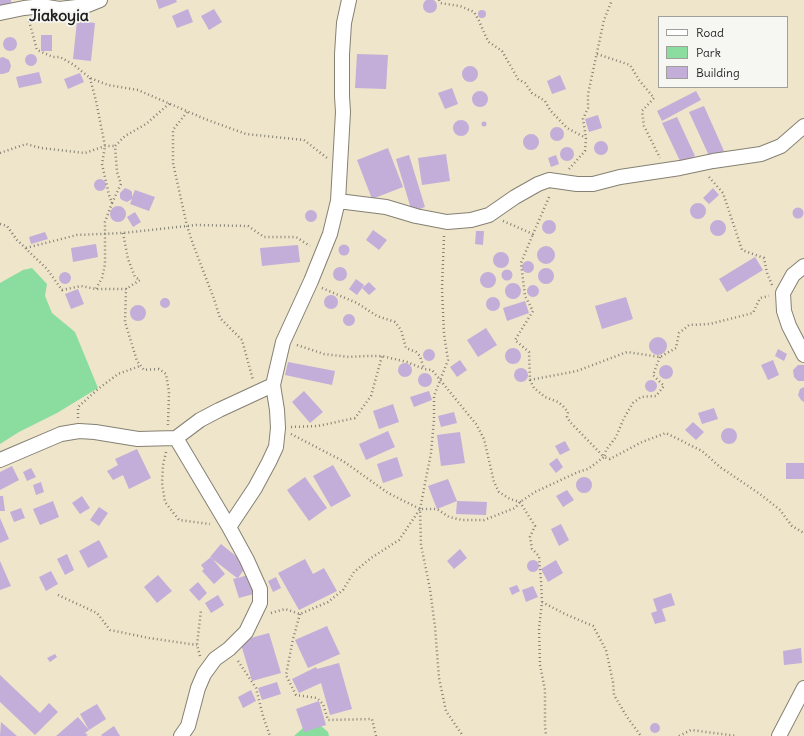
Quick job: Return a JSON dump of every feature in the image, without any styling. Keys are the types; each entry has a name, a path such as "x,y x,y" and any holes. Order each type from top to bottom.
{"street":[{"path":"0,12 42,6 59,9 85,6 100,0"},
{"path":"229,527 255,488 276,447 278,428 273,385 283,342 312,281 330,234 338,201 343,112 341,74 344,30 349,0"},
{"path":"338,201 386,207 416,216 447,222 471,220 488,215 515,197 538,184 549,180 558,180 577,184 593,184 620,177 680,168 714,160 761,154 781,146 804,126"},
{"path":"804,266 793,275 783,293 784,310 789,326 804,355"},
{"path":"0,460 61,434 79,431 138,439 172,438 219,410 273,385"},
{"path":"172,438 229,527 247,560 260,589 260,603 246,632 229,649 215,659 204,674 198,688 188,726 181,736"},
{"path":"779,736 804,688"}],"path":[{"path":"439,0 440,3 460,6 474,12 489,42 502,50 518,79 525,83 532,93 545,101 550,110 567,128 586,138"},
{"path":"612,0 604,20 588,94 588,108 583,119 586,138 585,151 558,180 558,184 548,198 521,263 525,296 533,311 515,340 529,352 530,380 534,388 545,397 558,402 563,406 568,412 567,417 570,422 604,457 610,458 642,442 666,433 702,451 780,510 792,526 804,533"},
{"path":"24,8 37,50 52,57 60,57 74,65 90,78 108,85 138,90 187,112 246,134 304,140 332,161"},
{"path":"90,78 105,146 102,164 112,203"},
{"path":"0,153 26,144 41,148 85,153 105,146 115,146 125,136 146,124 170,104"},
{"path":"187,112 173,130 173,163 187,226 220,318 242,340 257,392"},
{"path":"96,289 102,278 105,264 105,222 121,184 117,172 115,146"},
{"path":"488,215 534,234"},
{"path":"447,222 444,236 442,289 444,334 448,360 434,396 434,420 431,453 420,509 421,545 431,597 439,678 446,711 463,736"},
{"path":"0,224 7,226 17,240 47,269 62,290 81,286 96,289 126,289 140,280 135,277 128,259 123,233"},
{"path":"26,248 76,235 123,233 187,226 248,226 264,237 296,237 322,254"},
{"path":"312,281 325,290 334,292 357,303 377,316 395,322 401,330 406,348 416,352 420,356 424,369"},
{"path":"126,289 125,322 137,361 144,370 159,369 166,374 169,392 172,438 163,471 162,483 165,502 178,520 229,527"},
{"path":"530,380 577,371 627,352 660,357 676,348 679,333 689,325 710,324 753,313 760,298 783,293"},
{"path":"283,342 324,354 349,357 382,356 432,370 468,414 484,440 494,482 499,492 510,499 520,502 535,526 530,537 532,548 539,556 542,602 539,628 540,665 545,690 546,736"},
{"path":"278,428 318,426 355,418 371,396 382,356"},
{"path":"278,428 343,461 388,493 420,509 437,510 449,517 462,520 484,520 515,508 520,502 535,492 578,472 588,469 604,457 606,450 616,437 624,418 633,403 641,397 656,396 664,386 653,375 660,357"},
{"path":"79,431 78,407 118,374 140,366"},
{"path":"270,613 285,609 300,614 328,602 343,590 354,572 399,540 420,509"},
{"path":"58,595 97,613 110,630 149,638 197,645 201,610"},
{"path":"542,602 593,626 606,650 613,682 614,695 627,717 641,736"},
{"path":"300,614 293,639 286,675 296,695 317,698 323,704 328,720 372,720 376,736"},
{"path":"229,649 256,688 270,736"},
{"path":"679,736 691,730 738,736"}],"green space":[{"path":"32,268 47,284 45,296 52,313 75,332 98,388 57,413 19,432 0,444 0,283 23,270"},
{"path":"313,719 328,732 329,736 294,736"}],"building":[{"path":"430,-1 435,1 437,6 435,11 430,13 425,11 423,6 425,1"},
{"path":"0,0 11,0 12,6 0,8"},
{"path":"156,0 176,0 177,2 159,9"},
{"path":"188,9 193,22 177,28 172,16"},
{"path":"214,9 222,22 209,30 201,16"},
{"path":"482,10 485,11 485,17 482,18 479,17 478,14 479,11"},
{"path":"77,21 95,23 91,61 73,59"},
{"path":"41,35 52,35 52,51 41,51"},
{"path":"7,37 13,37 17,41 17,47 13,51 7,51 3,47 3,41"},
{"path":"31,54 35,56 37,60 35,64 31,66 27,64 25,60 27,56"},
{"path":"357,54 388,55 386,89 355,88"},
{"path":"3,57 9,60 11,66 9,72 0,74 0,58"},
{"path":"470,66 477,71 478,74 473,81 470,82 463,77 462,74 467,67"},
{"path":"39,72 42,83 19,88 16,77"},
{"path":"80,73 84,82 68,89 64,79"},
{"path":"560,75 566,89 552,94 547,81"},
{"path":"452,88 458,104 445,109 438,93"},
{"path":"480,91 487,96 488,99 483,106 480,107 473,102 472,99 477,92"},
{"path":"696,91 701,100 662,121 657,111"},
{"path":"704,106 724,151 710,158 689,112"},
{"path":"598,115 602,128 589,132 585,119"},
{"path":"677,117 695,156 681,163 662,123"},
{"path":"461,120 468,125 469,128 464,135 461,136 454,131 453,128 458,121"},
{"path":"484,121 487,124 484,127 481,124"},
{"path":"554,127 560,127 564,131 564,137 560,141 554,141 550,137 550,131"},
{"path":"531,134 537,136 539,142 537,148 531,150 525,148 523,142 525,136"},
{"path":"601,141 606,143 608,148 606,153 601,155 596,153 594,148 596,143"},
{"path":"564,147 570,147 574,151 574,157 570,161 564,161 560,157 560,151"},
{"path":"388,148 403,187 372,199 357,160"},
{"path":"446,154 450,181 422,185 418,158"},
{"path":"409,155 425,207 412,212 396,159"},
{"path":"556,155 559,164 551,167 548,158"},
{"path":"100,179 104,181 106,185 104,189 100,191 96,189 94,185 96,181"},
{"path":"125,188 132,192 132,197 135,190 155,197 149,211 130,204 132,199 127,202 122,200 120,198 120,193"},
{"path":"713,188 719,195 709,204 703,198"},
{"path":"698,203 704,205 706,211 704,217 698,219 692,217 690,211 692,205"},
{"path":"115,206 121,206 126,211 124,220 121,222 115,222 110,217 110,211"},
{"path":"798,207 802,209 804,213 802,217 798,219 794,217 792,213 794,209"},
{"path":"309,210 313,210 317,216 313,222 309,222 305,218 305,214"},
{"path":"135,212 141,222 133,227 127,217"},
{"path":"549,220 554,222 556,227 554,232 549,234 544,232 542,227 544,222"},
{"path":"715,220 721,220 726,225 724,234 721,236 715,236 710,231 710,225"},
{"path":"373,230 387,240 379,250 366,240"},
{"path":"476,231 484,231 483,245 475,244"},
{"path":"45,232 48,239 31,244 29,237"},
{"path":"96,244 98,257 73,262 71,248"},
{"path":"298,245 300,262 262,266 260,248"},
{"path":"342,245 346,245 348,246 348,254 342,255 339,252 339,248"},
{"path":"546,246 552,249 555,255 552,261 546,264 540,261 537,255 540,249"},
{"path":"501,252 508,257 509,260 504,267 501,268 494,263 493,260 498,253"},
{"path":"755,257 763,270 727,292 719,279"},
{"path":"530,261 533,262 533,272 526,273 523,272 522,265 523,262"},
{"path":"337,267 343,267 347,271 347,277 343,281 337,281 333,277 333,271"},
{"path":"546,268 553,273 554,276 549,283 546,284 539,279 538,276 543,269"},
{"path":"507,269 511,271 513,275 511,279 507,281 503,279 501,275 503,271"},
{"path":"67,272 70,273 70,283 63,284 60,283 59,276 60,273"},
{"path":"488,272 495,277 496,280 491,287 488,288 481,283 480,280 485,273"},
{"path":"356,279 364,285 357,295 349,289"},
{"path":"369,282 376,289 369,295 362,288"},
{"path":"513,283 520,288 521,291 516,298 513,299 506,294 505,291 510,284"},
{"path":"535,285 538,286 538,296 531,297 528,296 527,289 528,286"},
{"path":"78,289 84,304 71,309 65,294"},
{"path":"331,295 336,297 338,302 336,307 331,309 326,307 324,302 326,297"},
{"path":"490,297 496,297 500,301 500,307 496,311 490,311 486,307 486,301"},
{"path":"626,297 633,319 602,329 595,306"},
{"path":"163,298 167,298 169,299 169,307 163,308 160,305 160,301"},
{"path":"525,301 529,313 507,321 503,308"},
{"path":"138,305 145,310 146,313 141,320 138,321 131,316 130,313 135,306"},
{"path":"347,314 351,314 355,320 351,326 347,326 343,322 343,318"},
{"path":"486,328 497,345 478,357 467,340"},
{"path":"658,337 664,340 667,346 664,352 658,355 652,352 649,346 652,340"},
{"path":"513,348 519,350 521,356 519,362 513,364 507,362 505,356 507,350"},
{"path":"427,349 431,349 435,355 431,361 427,361 423,357 423,353"},
{"path":"778,349 787,354 784,361 775,356"},
{"path":"460,360 467,370 457,377 450,367"},
{"path":"773,360 779,375 768,380 761,365"},
{"path":"288,362 335,371 332,385 285,375"},
{"path":"402,363 408,363 412,367 412,373 408,377 402,377 398,373 398,367"},
{"path":"663,365 669,365 673,369 673,375 669,379 663,379 659,375 659,369"},
{"path":"798,365 804,365 804,381 798,381 794,377 793,370"},
{"path":"521,368 526,370 528,375 526,380 521,382 516,380 514,375 516,370"},
{"path":"425,373 430,375 432,380 430,385 425,387 420,385 418,380 420,375"},
{"path":"653,380 656,381 656,391 649,392 646,391 645,384 646,381"},
{"path":"804,387 804,402 798,395 800,389"},
{"path":"304,391 323,412 310,423 292,402"},
{"path":"429,391 432,400 414,407 410,397"},
{"path":"393,404 399,422 379,429 373,411"},
{"path":"714,408 718,419 702,424 698,413"},
{"path":"454,412 457,423 441,427 438,416"},
{"path":"693,422 704,432 696,440 685,430"},
{"path":"729,428 736,433 737,436 732,443 729,444 722,439 721,436 726,429"},
{"path":"388,431 395,447 366,460 359,444"},
{"path":"460,432 465,463 441,466 437,435"},
{"path":"565,441 570,450 560,455 555,446"},
{"path":"137,449 151,478 129,489 123,475 113,480 107,471 118,465 115,459"},
{"path":"397,457 403,476 383,483 377,464"},
{"path":"557,458 563,467 556,473 549,464"},
{"path":"786,463 804,463 804,479 786,479"},
{"path":"333,465 351,496 331,507 313,476"},
{"path":"12,466 19,480 0,490 0,472"},
{"path":"31,468 36,477 27,481 23,472"},
{"path":"305,477 327,508 309,521 287,490"},
{"path":"584,477 591,482 592,485 587,492 584,493 577,488 576,485 581,478"},
{"path":"448,479 457,501 437,509 428,486"},
{"path":"41,482 44,492 36,495 33,485"},
{"path":"567,490 574,500 563,507 556,496"},
{"path":"0,496 3,496 5,511 0,511"},
{"path":"82,496 90,508 80,514 72,503"},
{"path":"53,501 59,517 40,525 33,509"},
{"path":"457,501 487,502 486,515 456,514"},
{"path":"99,507 108,513 99,526 90,520"},
{"path":"21,508 25,518 14,522 10,512"},
{"path":"0,518 9,539 0,543"},
{"path":"561,524 569,540 559,546 551,529"},
{"path":"99,540 108,557 88,568 79,551"},
{"path":"221,544 247,565 238,578 251,574 257,593 239,598 233,579 237,578 210,557"},
{"path":"460,549 467,558 454,569 447,561"},
{"path":"67,554 74,570 65,575 57,559"},
{"path":"211,557 225,574 214,584 202,571 204,569 201,565"},
{"path":"305,559 313,574 324,568 337,591 299,610 278,573"},
{"path":"531,560 535,560 539,566 535,572 531,572 527,568 527,564"},
{"path":"556,560 563,573 548,582 541,569"},
{"path":"0,561 11,586 0,590"},
{"path":"51,571 58,584 46,591 39,577"},
{"path":"158,575 172,591 157,603 144,587"},
{"path":"276,577 281,588 273,592 268,581"},
{"path":"198,582 207,593 199,601 189,590"},
{"path":"517,585 520,591 512,595 509,588"},
{"path":"533,586 538,597 526,602 522,590"},
{"path":"671,593 675,605 662,609 666,621 655,624 651,613 657,611 653,599"},
{"path":"218,595 224,605 211,613 205,603"},
{"path":"327,626 340,654 308,668 295,640"},
{"path":"269,633 281,673 252,681 240,641"},
{"path":"801,648 802,663 784,665 783,651"},
{"path":"55,654 57,657 50,662 47,658"},
{"path":"339,663 352,709 330,715 321,683 299,693 292,679 316,667 317,669"},
{"path":"0,675 40,713 49,703 58,712 35,735 0,702"},
{"path":"277,682 281,694 262,700 258,688"},
{"path":"251,690 256,701 243,708 238,697"},
{"path":"319,701 326,725 304,732 296,709"},
{"path":"97,704 106,719 89,730 80,714"},
{"path":"78,717 89,730 85,733 88,735 86,736 56,736"},
{"path":"1,722 17,736 0,736"},
{"path":"653,723 657,723 659,724 659,732 653,733 650,730 650,726"},
{"path":"114,726 120,736 101,735"}],"district":[{"name":"Jiakoyia","path":"59,16"}]}
